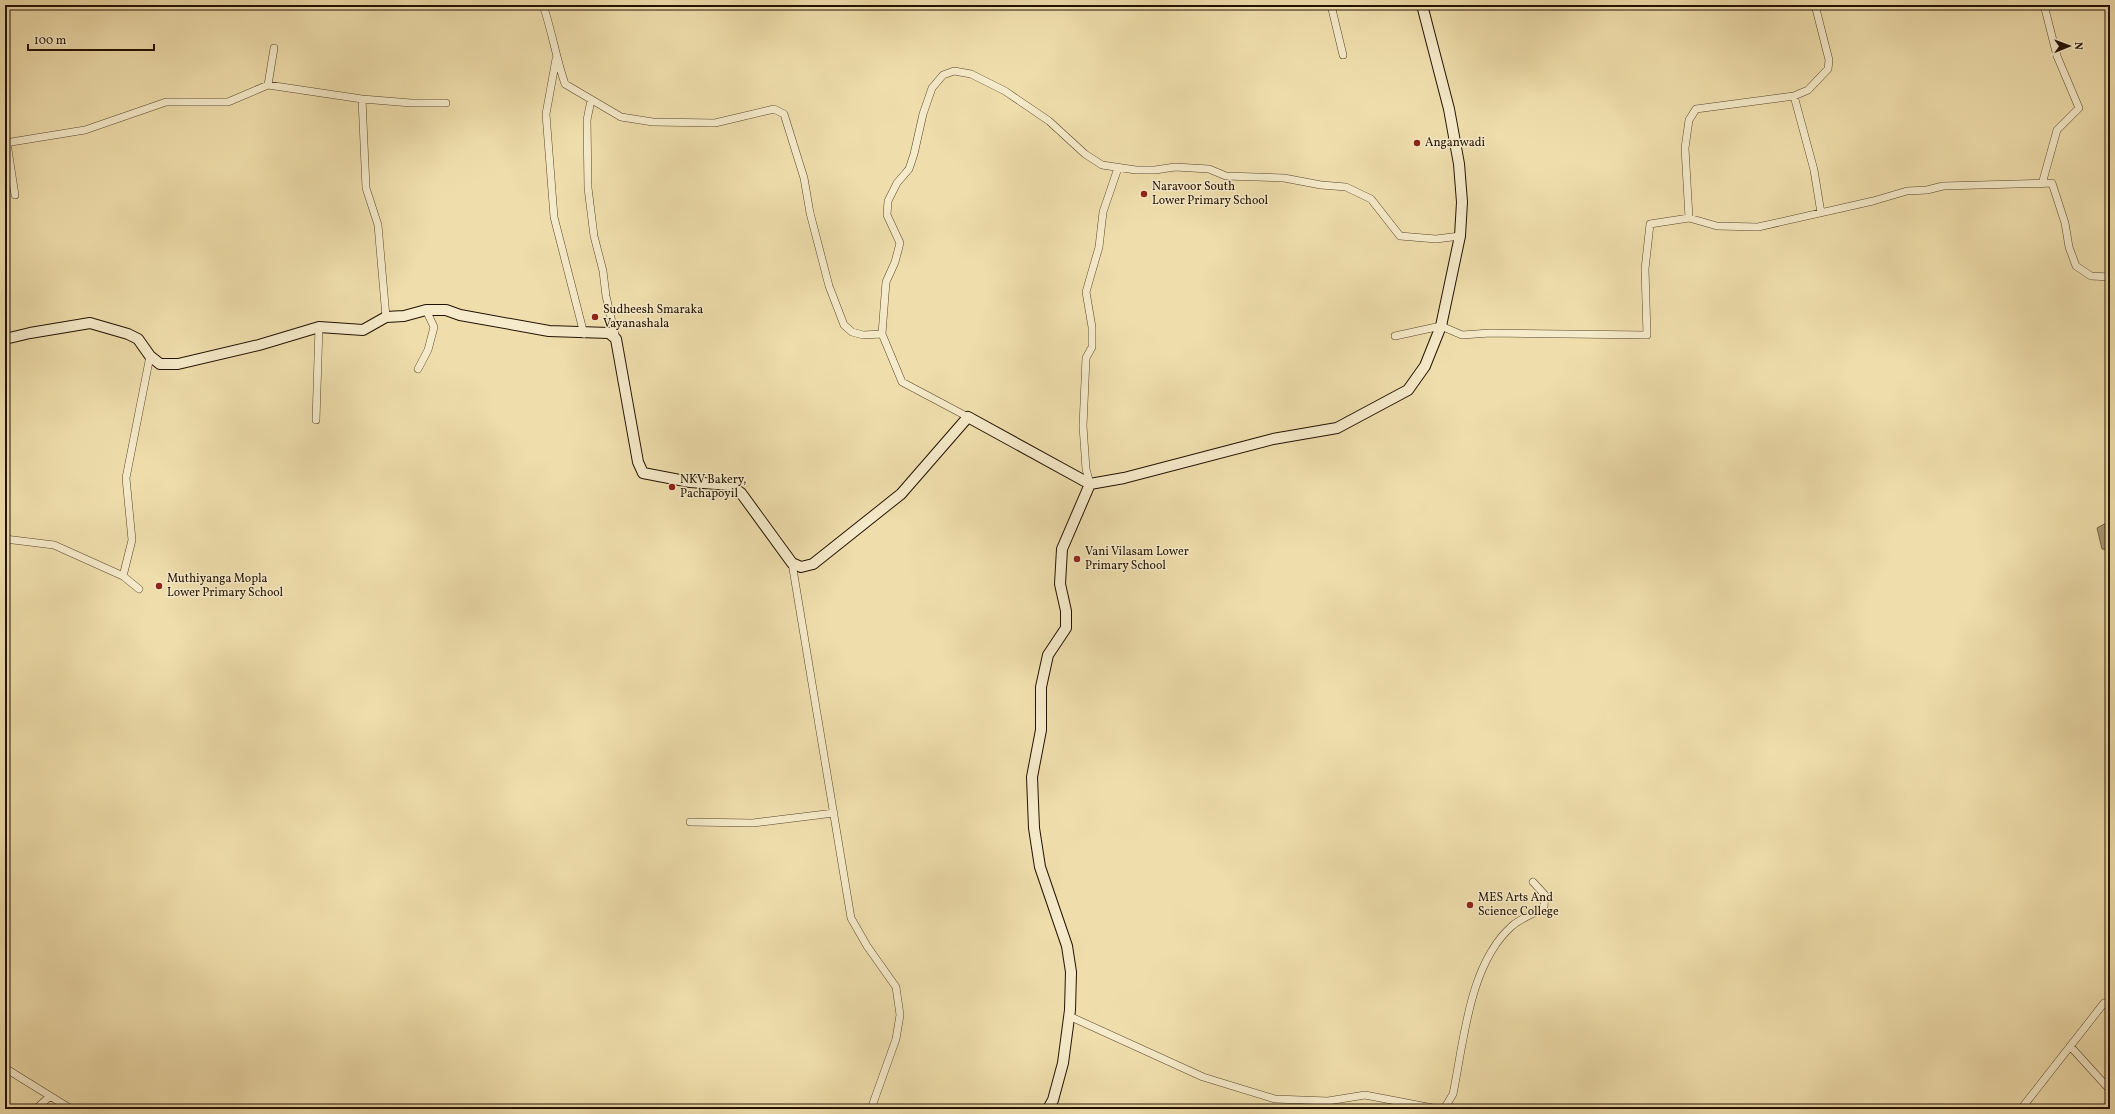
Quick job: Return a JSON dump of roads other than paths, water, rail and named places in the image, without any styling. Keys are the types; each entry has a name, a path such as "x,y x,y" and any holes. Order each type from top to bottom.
{"street":[{"path":"543,5 549,22 556,58 565,84 621,117 654,122 715,123 774,109 784,114 804,178 810,213 829,286 844,325 852,332 863,335 882,334"},
{"path":"1331,5 1343,55"},
{"path":"1422,5 1449,109 1459,164 1462,202 1460,236 1441,326 1425,366 1408,390 1337,428 1273,439 1124,478 1090,484 902,382 882,334 886,282 895,262 900,243 887,215 888,201 897,183 909,169 923,114 932,88 943,75 954,71 971,74 985,80 1049,121 1084,154 1102,165 1118,168 1154,170 1175,167 1209,169 1226,176 1284,178 1321,185 1346,187 1371,199 1400,236 1436,240 1460,236"},
{"path":"1689,218 1685,148 1689,120 1696,110 1794,96 1808,90 1828,69 1829,60 1815,5"},
{"path":"2042,184 2057,130 2079,108 2058,56 2044,5"},
{"path":"268,85 274,48"},
{"path":"556,58 546,114 554,217 584,334"},
{"path":"15,195 6,143 85,130 166,102 228,102 268,85 362,99 411,103 446,103"},
{"path":"1794,96 1814,170 1821,212"},
{"path":"362,99 366,188 378,225 386,317"},
{"path":"591,100 587,120 588,188 594,236 603,271 606,296 616,339 638,462 643,473 690,482 730,485 741,493 792,563 851,918 867,946 896,987 900,1015 896,1039 870,1109"},
{"path":"1048,1109 1053,1100 1063,1062 1069,1016 1071,972 1067,946 1040,867 1034,828 1032,777 1041,730 1041,687 1048,655 1066,628 1066,611 1060,584 1062,549 1090,484 1086,469 1083,426 1086,358 1092,347 1092,327 1086,292 1099,247 1103,212 1118,168"},
{"path":"1395,336 1441,326 1462,336 1490,333 1647,335 1645,269 1650,224 1689,218 1717,226 1758,227 1873,201 1907,191 1927,190 1943,186 2052,183 2065,223 2069,247 2076,266 2091,276 2110,277"},
{"path":"5,339 30,333 90,323 128,334 138,339 150,356 160,364 178,364 259,345 319,327 363,330 386,317 404,316 426,310 446,310 460,316 549,331 584,334 609,333 616,339"},
{"path":"418,369 428,350 434,327 426,310"},
{"path":"316,420 319,327"},
{"path":"123,576 132,540 126,478 150,356"},
{"path":"792,563 801,567 813,564 901,494 968,417"},
{"path":"5,540 54,545 123,576 139,589"},
{"path":"690,822 753,823 834,813"},
{"path":"1444,1109 1453,1094 1476,982 1489,955 1511,927 1544,907 1545,895 1533,882"},
{"path":"2021,1109 2104,1003"},
{"path":"1069,1016 1203,1077 1275,1099 1328,1101 1365,1095 1438,1109"},
{"path":"2070,1046 2110,1090"},
{"path":"5,1068 71,1109"},
{"path":"36,1109 50,1096"}],"place":[{"name":"Anganwadi","path":"1417,143"},
{"name":"Naravoor South Lower Primary School","path":"1144,194"},
{"name":"Sudheesh Smaraka Vayanashala","path":"595,317"},
{"name":"NKV Bakery, Pachapoyil","path":"672,487"},
{"name":"Vani Vilasam Lower Primary School","path":"1077,559"},
{"name":"Muthiyanga Mopla Lower Primary School","path":"159,586"},
{"name":"MES Arts And Science College","path":"1470,905"}]}
